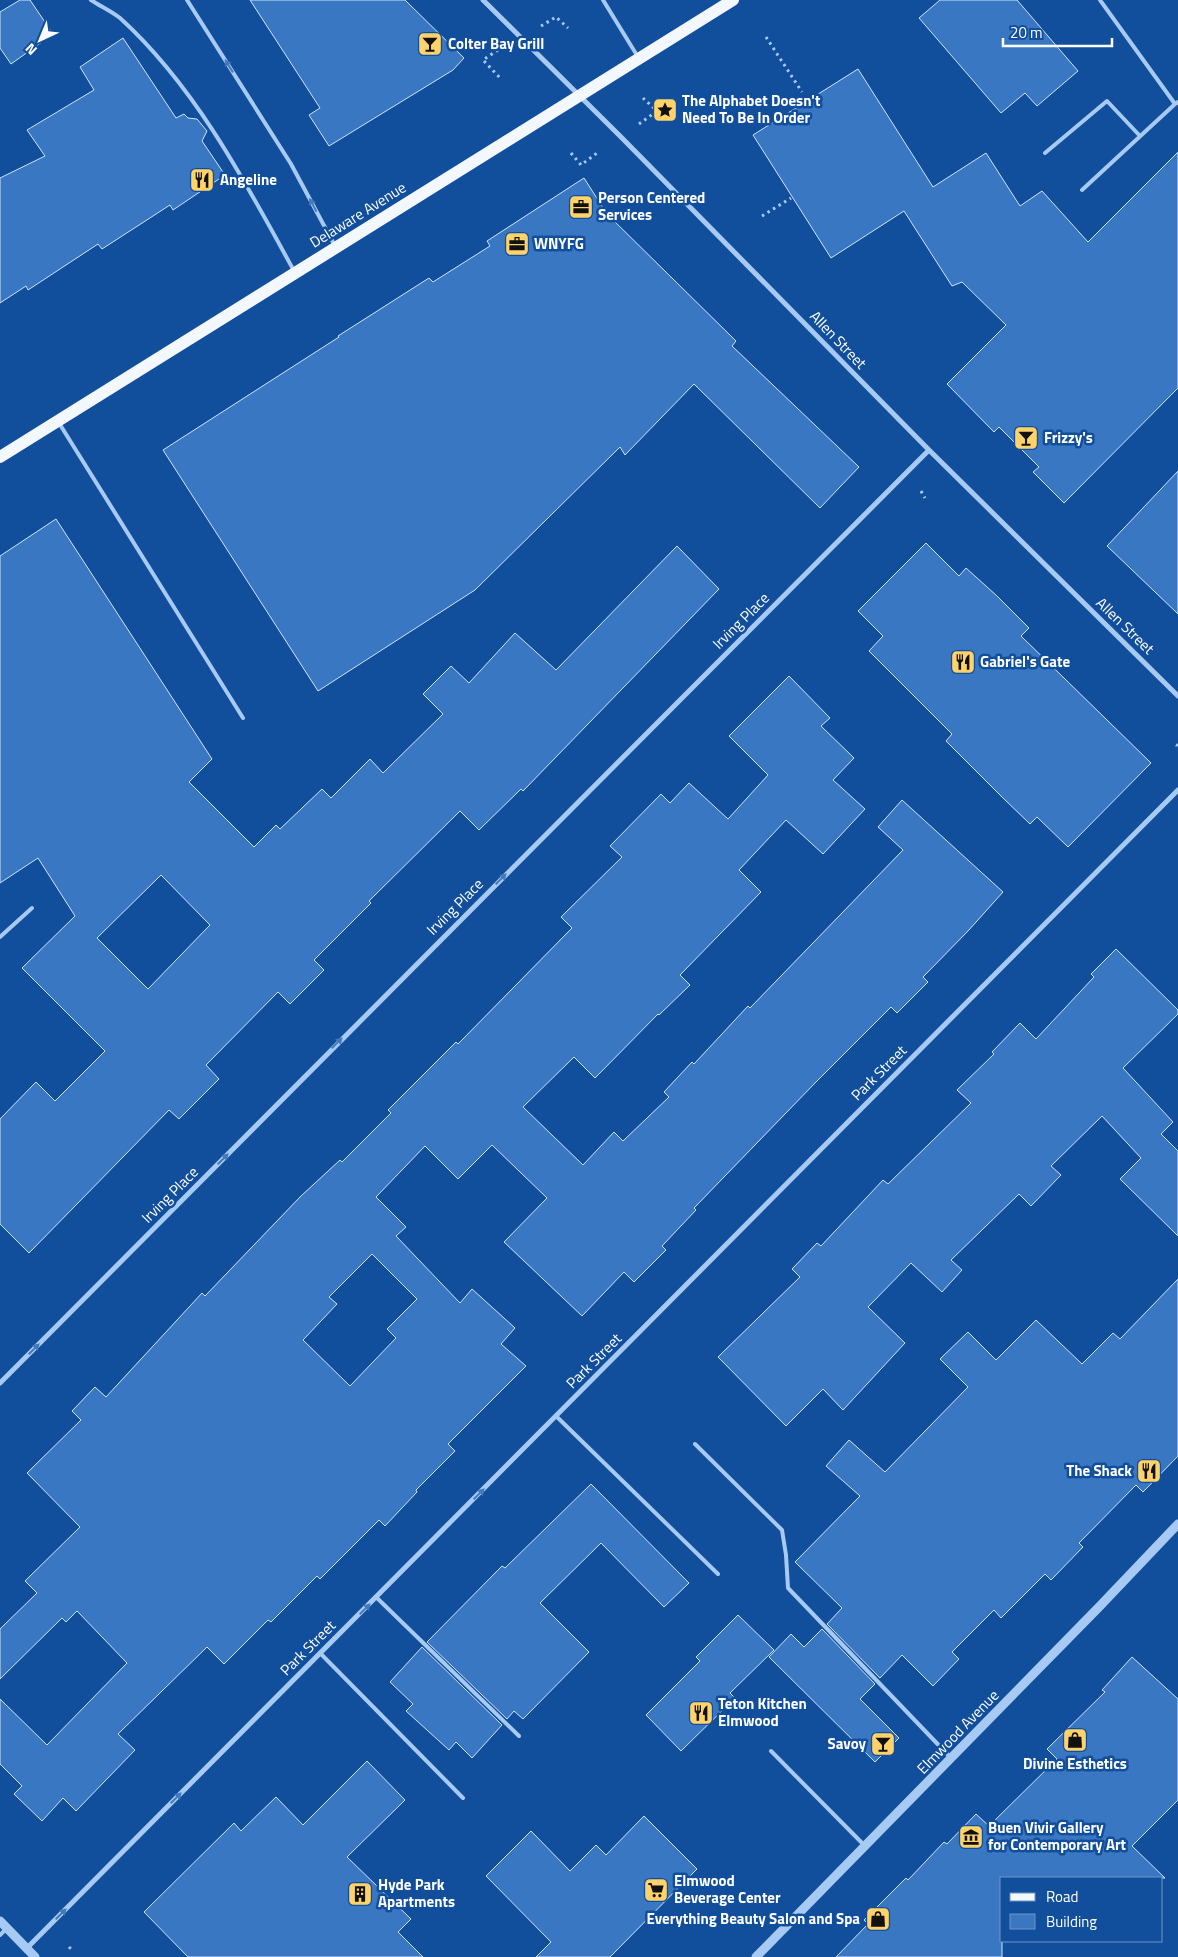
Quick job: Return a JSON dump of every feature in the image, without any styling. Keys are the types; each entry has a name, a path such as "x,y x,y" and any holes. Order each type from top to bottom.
{"main road":[{"name":"Delaware Avenue","path":"0,457 733,0"}],"street":[{"name":"Allen Street","path":"485,0 929,450 1177,692"},
{"name":"Irving Place","path":"0,1383 929,450"},
{"name":"Park Street","path":"27,1948 1178,790"},
{"name":"Elmwood Avenue","path":"756,1957 1178,1524"},
{"path":"0,1921 36,1957"}],"lane":[{"path":"90,0 118,17 171,73 194,102 257,203 295,273"},
{"path":"187,0 291,164 336,248"},
{"path":"602,0 640,59"},
{"path":"1082,190 1177,103 1100,0"},
{"path":"1045,153 1107,100 1140,136"},
{"path":"57,421 243,718"},
{"path":"0,937 32,908"},
{"path":"556,1416 718,1574"},
{"path":"695,1444 782,1530 788,1588 951,1758"},
{"path":"376,1597 519,1736"},
{"path":"320,1653 463,1798"},
{"path":"771,1752 865,1846"},
{"path":"0,1935 7,1928"}],"path":[{"path":"537,28 556,17 568,28"},
{"path":"766,37 802,92"},
{"path":"498,50 483,60 502,80"},
{"path":"638,125 657,111 643,98"},
{"path":"571,153 581,165 597,153"},
{"path":"762,216 791,198"},
{"path":"921,491 926,498"},
{"path":"69,1947 73,1951"}],"building":[{"path":"20,0 30,0 53,34 11,64 0,48 0,12"},
{"path":"250,0 405,0 464,58 453,70 329,146 309,115 320,108"},
{"path":"940,0 1017,0 1078,71 1037,106 1025,93 1001,113 919,18"},
{"path":"123,38 176,118 184,114 188,118 197,119 207,131 202,141 225,175 173,210 170,205 102,249 98,244 28,290 26,286 0,303 0,178 45,156 27,130 94,90 80,67"},
{"path":"858,69 933,187 986,153 1020,206 1042,191 1088,242 1178,152 1178,388 1064,503 1033,472 1039,467 999,427 994,432 947,384 1006,325 962,282 952,286 904,211 831,258 753,135"},
{"path":"584,178 607,214 736,341 732,346 859,467 820,508 694,384 625,455 620,447 475,590 318,691 163,450 429,278 433,282 490,246 487,241"},
{"path":"1178,471 1178,614 1107,546"},
{"path":"56,519 212,759 189,782 254,847 276,825 280,829 322,789 331,798 370,759 383,773 443,714 423,694 451,666 469,683 515,633 556,670 677,546 719,589 523,791 521,789 479,830 460,811 369,901 371,903 314,960 324,970 290,1004 278,992 206,1065 219,1079 179,1119 169,1110 29,1253 0,1224 0,1119 36,1082 55,1101 105,1051 22,968 75,916 38,858 0,883 0,556","holes":["161,875 210,925 148,989 97,938"]},
{"path":"926,543 959,576 966,568 997,596 1029,628 1021,636 1151,763 1068,847 1037,817 1030,824 1002,797 946,741 952,734 869,651 883,636 858,611"},
{"path":"789,676 830,718 821,726 854,758 833,780 865,809 823,854 786,820 739,870 761,892 680,975 690,985 658,1014 595,1078 574,1057 523,1107 583,1165 614,1132 623,1141 669,1097 664,1092 692,1062 694,1064 748,1006 750,1008 903,850 878,827 902,800 1003,892 923,977 928,982 897,1013 891,1007 694,1208 696,1210 662,1246 666,1250 634,1282 624,1272 582,1316 504,1242 547,1198 492,1145 458,1179 425,1146 376,1197 406,1227 396,1236 460,1303 472,1289 515,1328 501,1344 526,1366 448,1444 455,1451 416,1490 417,1492 385,1526 379,1520 320,1579 317,1576 271,1622 268,1620 224,1664 207,1647 118,1734 135,1750 76,1811 63,1798 42,1821 14,1794 22,1786 0,1764 0,1699 47,1745 127,1663 77,1611 66,1622 62,1618 0,1679 0,1629 37,1593 25,1581 80,1527 27,1473 81,1420 72,1411 95,1387 106,1397 202,1293 205,1296 301,1196 340,1160 342,1162 391,1113 388,1110 456,1042 458,1044 572,928 561,917 622,857 610,846 661,794 670,803 689,783 728,819 768,775 729,736","holes":["372,1254 417,1299 387,1329 396,1338 350,1386 303,1340 337,1304 329,1297"]},
{"path":"1116,949 1178,1010 1178,1014 1123,1068 1173,1122 1161,1134 1178,1151 1178,1236 1120,1179 1141,1158 1102,1116 1051,1166 1061,1175 1031,1206 1019,1194 951,1260 962,1270 942,1292 911,1263 868,1307 905,1343 843,1410 823,1389 786,1426 718,1357 800,1277 792,1269 817,1243 821,1246 883,1180 888,1184 971,1103 957,1090 994,1054 992,1052 1020,1023 1036,1039 1094,977 1091,974"},
{"path":"1178,1279 1178,1456 1143,1492 1136,1485 1079,1543 1083,1547 1051,1580 1045,1574 1001,1618 994,1610 952,1652 959,1659 933,1686 902,1655 880,1678 827,1624 842,1608 795,1562 860,1496 826,1466 849,1440 885,1472 968,1387 940,1359 968,1332 996,1360 1036,1320 1082,1364 1113,1333 1120,1339"},
{"path":"591,1484 689,1583 664,1607 601,1543 540,1603 589,1652 523,1719 514,1711 507,1719 427,1642 502,1566 505,1568"},
{"path":"738,1615 774,1650 730,1693 735,1698 681,1751 646,1715 700,1661 696,1657"},
{"path":"822,1629 875,1684 860,1699 899,1738 875,1762 769,1657 791,1634 804,1647"},
{"path":"422,1647 502,1725 472,1758 456,1742 449,1750 406,1711 413,1704 390,1682"},
{"path":"1132,1657 1178,1699 1178,1800 1132,1846 1165,1878 1000,1877 1000,1942 1002,1942 1002,1957 836,1957 868,1924 864,1920 906,1878 908,1880 944,1842 947,1844 976,1814 989,1826 1057,1759 1047,1749 1105,1692 1102,1690"},
{"path":"367,1761 405,1800 347,1857 411,1919 398,1932 423,1957 188,1957 144,1912 234,1823 241,1831 276,1797 303,1825"},
{"path":"644,1816 697,1869 610,1957 536,1957 551,1942 486,1876 531,1831 570,1871 596,1845 606,1855"}],"place":[{"name":"Colter Bay Grill","path":"430,44"},
{"name":"The Alphabet Doesn't Need To Be In Order","path":"665,110"},
{"name":"Angeline","path":"202,180"},
{"name":"Person Centered Services","path":"581,207"},
{"name":"WNYFG","path":"517,244"},
{"name":"Frizzy's","path":"1026,438"},
{"name":"Gabriel's Gate","path":"963,662"},
{"name":"The Shack","path":"1149,1471"},
{"name":"Teton Kitchen Elmwood","path":"701,1713"},
{"name":"Divine Esthetics","path":"1075,1740"},
{"name":"Savoy","path":"883,1744"},
{"name":"Buen Vivir Gallery for Contemporary Art","path":"971,1837"},
{"name":"Elmwood Beverage Center","path":"656,1890"},
{"name":"Hyde Park Apartments","path":"360,1894"},
{"name":"Everything Beauty Salon and Spa","path":"878,1919"}]}
